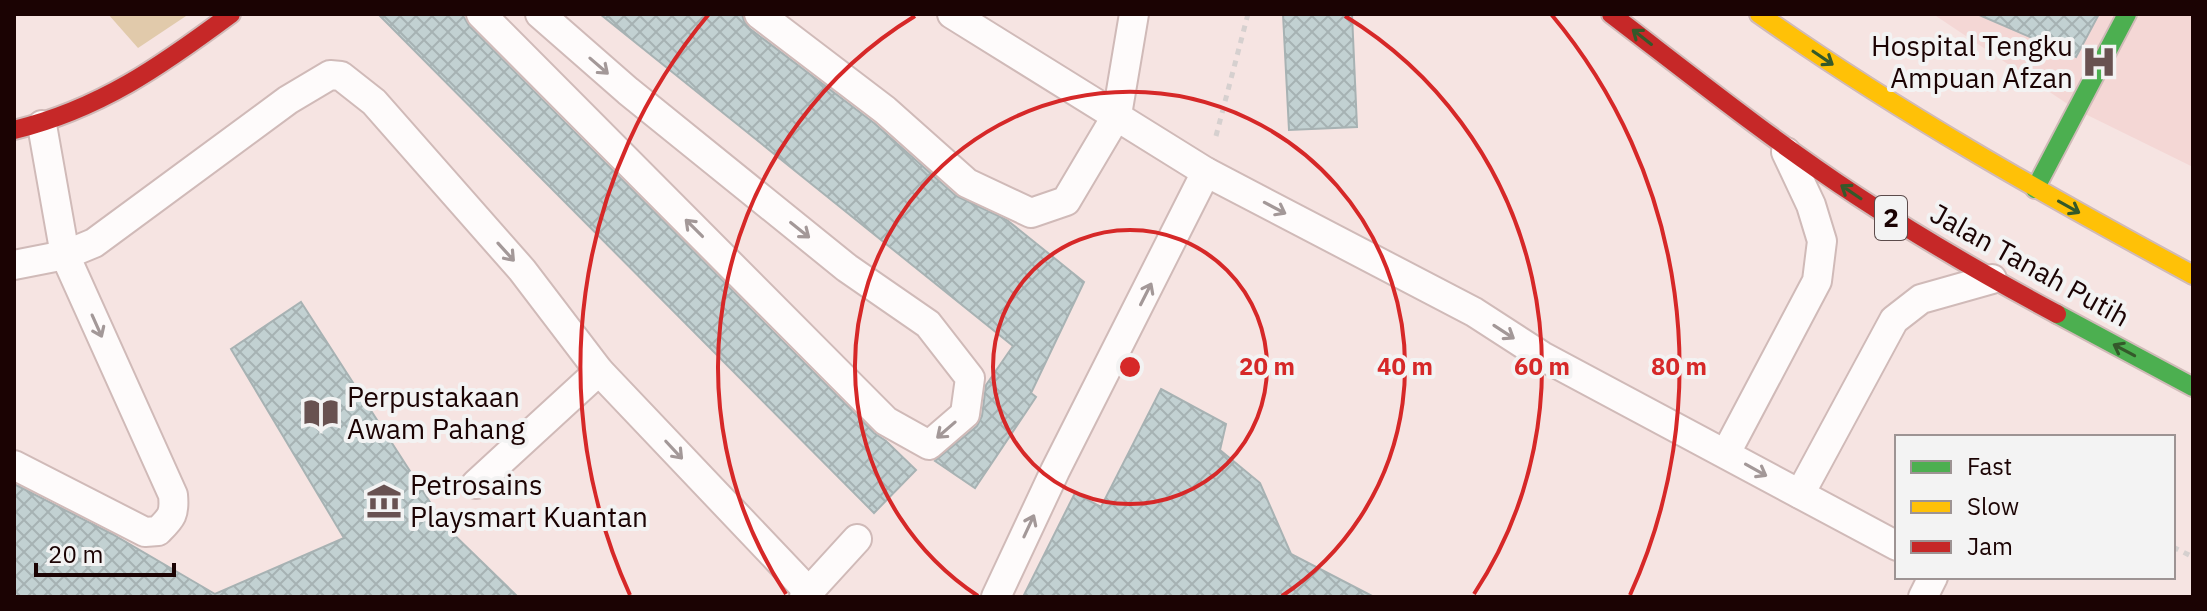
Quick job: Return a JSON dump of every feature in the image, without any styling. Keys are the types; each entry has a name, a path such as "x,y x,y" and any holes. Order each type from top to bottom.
{"main road":[{"path":"14,130 42,125 109,96 162,65 231,14"},
{"name":"Jalan Tanah Putih","path":"1611,14 1782,145 1891,219 1992,279 2193,387"},
{"path":"1759,14 1896,108 2035,189 2193,275"},
{"path":"2035,189 2127,14"}],"lane":[{"path":"481,14 886,421 929,445 965,414 970,378 928,324 847,268 628,91 540,14"},
{"path":"759,14 885,110 967,183 1031,213 1066,201 1117,115 1134,14"},
{"path":"952,14 1206,172 1474,312 1542,356 1895,545"},
{"path":"14,265 65,255 94,243 288,100 330,75 341,76 374,102 522,270 599,371 806,594 857,539"},
{"path":"14,465 145,532 158,531 171,518 173,495 65,255 42,125"},
{"path":"1726,453 1817,281 1822,241 1811,205 1782,145"},
{"path":"996,597 1055,471 1206,172"},
{"path":"1800,494 1894,320 1921,299 1992,279"},
{"path":"476,484 599,371"},
{"path":"1923,597 1932,579"}],"path":[{"path":"1206,172 1248,14"},
{"path":"2175,548 2193,557"}],"shaded area":[{"path":"108,14 189,14 138,48"},
{"name":"Hospital Tengku Ampuan Afzan","path":"1933,14 2193,14 2193,167 2075,109"}],"building":[{"path":"378,14 462,14 469,26 874,433 916,470 874,513"},
{"path":"600,14 742,14 749,28 874,123 956,196 1007,220 1084,282 1031,393 1036,397 975,488 935,461 977,426 982,416 986,385 1013,346"},
{"path":"1283,14 1352,14 1357,127 1289,130"},
{"path":"1977,14 2099,14 2076,57"},
{"name":"Perpustakaan Awam Pahang","path":"301,302 446,527 518,597 14,597 14,484 112,534 215,594 344,538 231,349"},
{"path":"1161,389 1226,424 1220,450 1260,483 1291,554 1374,597 1023,597 1075,493 1101,507"}],"traffic: fast":[{"path":"2035,189 2127,14"},
{"path":"2057,314 2193,387"}],"traffic: slow":[{"path":"1759,14 1864,85 1972,151 2193,275"}],"traffic: jam":[{"path":"14,130 102,98 154,68 231,14"},
{"path":"1611,14 1825,175 1955,257 2057,314"}],"place":[{"name":"Hospital Tengku Ampuan Afzan","path":"2099,62"},
{"name":"Perpustakaan Awam Pahang","path":"321,413"},
{"name":"Petrosains Playsmart Kuantan","path":"384,501"}]}
